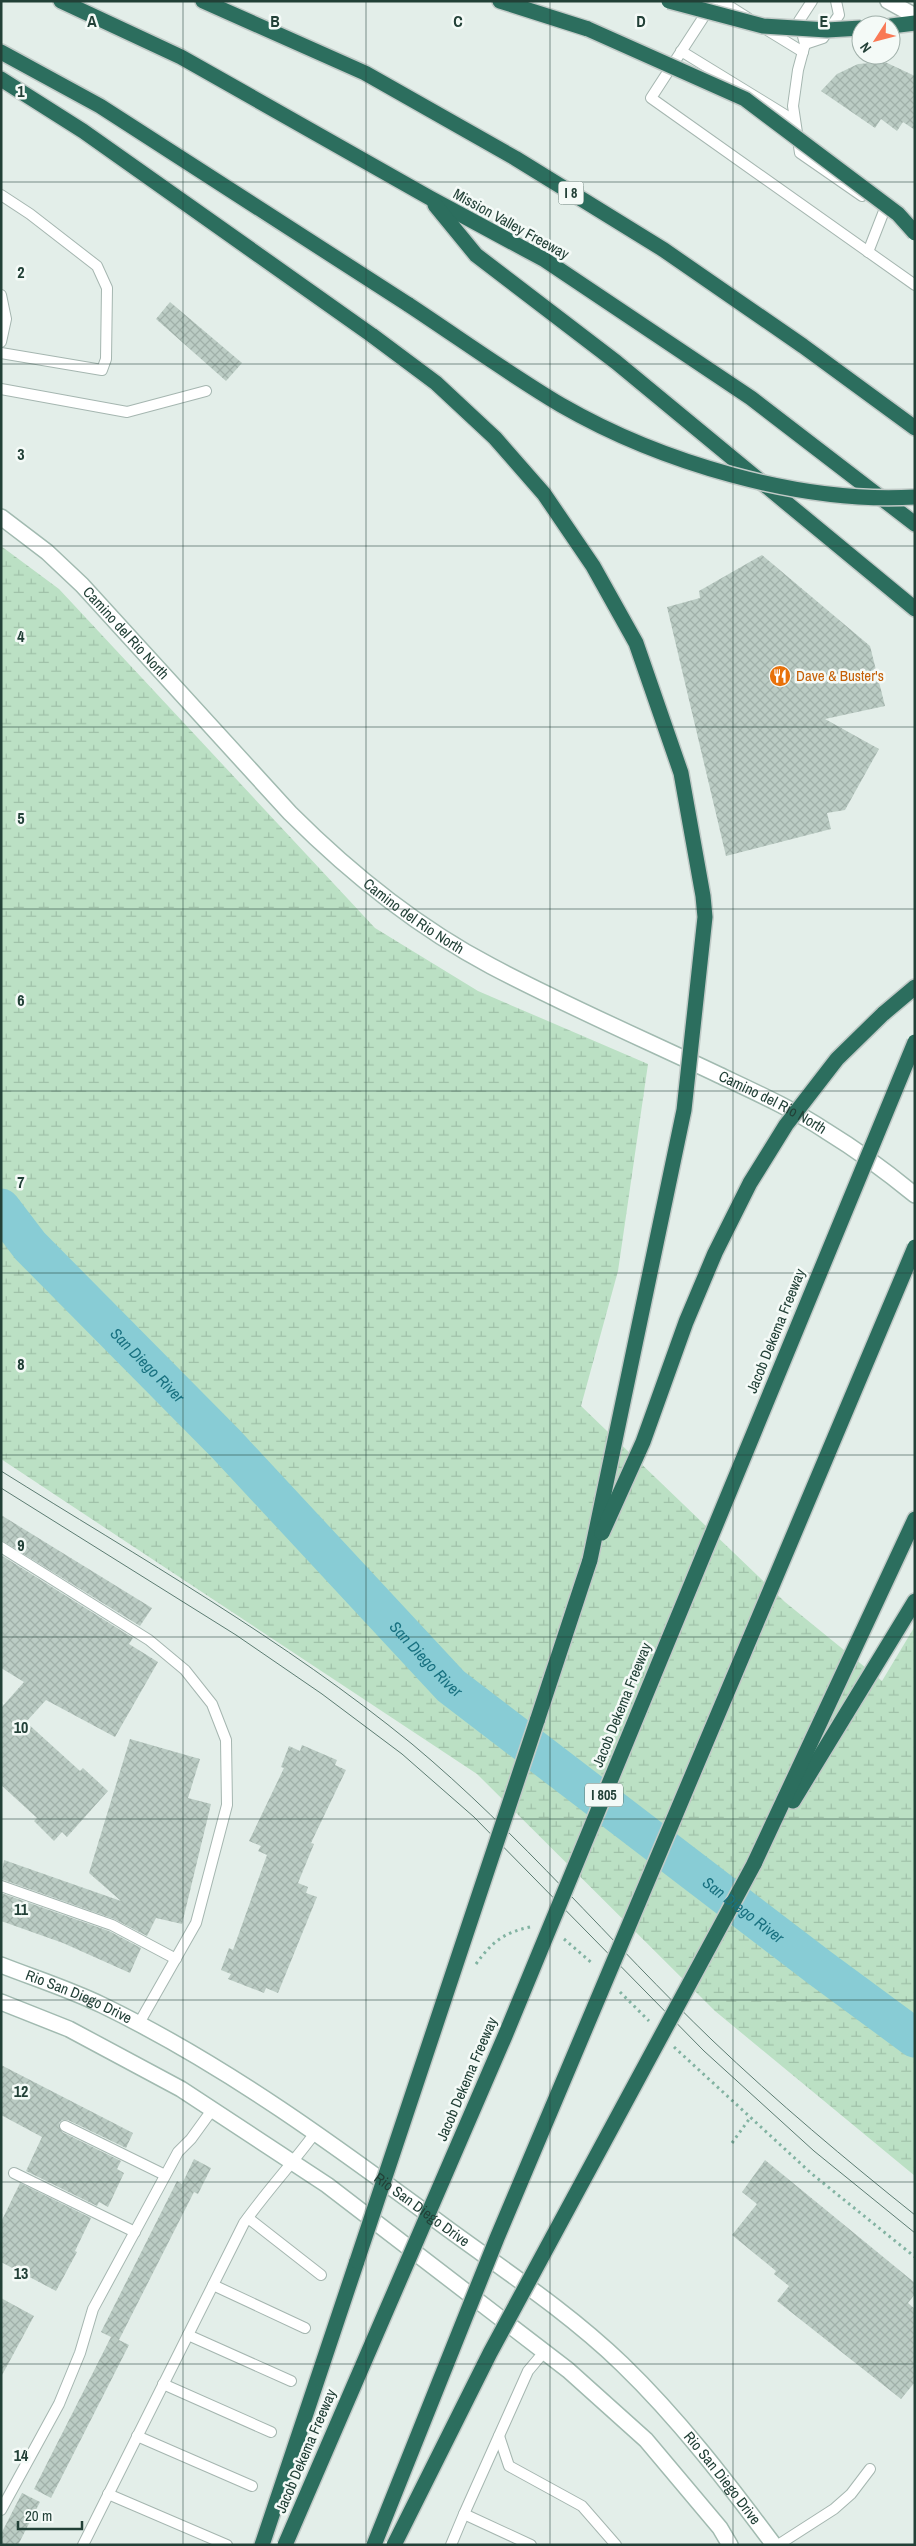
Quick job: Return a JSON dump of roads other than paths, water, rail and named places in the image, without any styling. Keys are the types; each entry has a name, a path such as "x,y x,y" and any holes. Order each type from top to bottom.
{"highway":[{"name":"Mission Valley Freeway","path":"61,1 181,57 430,198 545,260 751,398 915,524"},
{"name":"I 8","path":"203,1 365,74 515,158 664,250 803,346 915,428"},
{"path":"500,1 588,29 745,99 898,214 915,233"},
{"path":"668,1 763,26 826,30 851,29"},
{"path":"901,25 915,23"},
{"path":"1,52 100,106 561,404 636,442 721,473 806,490 891,498 915,497"},
{"path":"1,79 83,131 373,336 436,383 495,438 544,494 593,566 636,643 678,764 700,877 705,917 684,1110 590,1560"},
{"path":"430,198 476,255 616,362 915,609"},
{"path":"262,2545 590,1560 644,1442 686,1322 715,1253 750,1183 786,1125 837,1059 883,1014 915,987"},
{"name":"Jacob Dekema Freeway","path":"285,2545 505,2036 915,1042"},
{"path":"374,2545 497,2238 915,1246"},
{"path":"754,1864 915,1519"},
{"path":"394,2545 490,2353 754,1864 915,1601"}],"main road":[{"path":"888,1 915,16"},
{"name":"Camino del Rio North","path":"1,517 47,552 82,586 290,813 321,844 358,877 396,906 435,934 490,966 755,1092 825,1130 915,1195"},
{"name":"Rio San Diego Drive","path":"1,1964 101,2004 216,2067 315,2133 558,2310 622,2364 669,2413 733,2489 774,2545"},
{"path":"1,2002 69,2029 181,2089 327,2185 544,2352 646,2440 720,2528 730,2545"}],"lane":[{"path":"714,1 652,98 915,285"},
{"path":"721,1 804,48"},
{"path":"812,1 799,21 804,48 793,106 800,153 915,233"},
{"path":"804,48 824,38 839,15 836,1"},
{"path":"682,52 795,121"},
{"path":"1,195 30,214 97,266 107,288 106,359 102,370 1,353"},
{"path":"868,252 884,211"},
{"path":"1,295 6,319 1,342"},
{"path":"1,389 128,412 206,391"},
{"path":"1,1547 149,1640 185,1670 212,1704 226,1740 227,1805 196,1923 138,2025"},
{"path":"1,1886 112,1924 176,1960"},
{"path":"1,2510 59,2404 80,2353 93,2309 178,2152 191,2139 212,2110"},
{"path":"65,2126 165,2175"},
{"path":"83,2545 248,2218 267,2190 293,2163 315,2133"},
{"path":"14,2173 135,2232"},
{"path":"248,2218 321,2275"},
{"path":"213,2285 305,2328"},
{"path":"188,2335 291,2382"},
{"path":"451,2545 528,2371 544,2352"},
{"path":"163,2384 271,2432"},
{"path":"137,2436 252,2486"},
{"path":"499,2436 509,2466 582,2506 616,2545"},
{"path":"778,2545 845,2499 870,2469"},
{"path":"108,2494 227,2545"},
{"path":"464,2514 531,2545"}],"waterway":[{"name":"San Diego River","path":"1,1208 30,1246 226,1444 451,1686 820,1968 915,2038"}],"tram line":[{"path":"1,1471 159,1568 263,1635 364,1706 412,1744 452,1779 528,1852 675,2003 761,2086 915,2215"},
{"path":"1,1488 236,1635 322,1694 402,1754 474,1817 704,2051 814,2151 915,2233"}],"place":[{"name":"Dave & Buster's","path":"780,676"}]}
